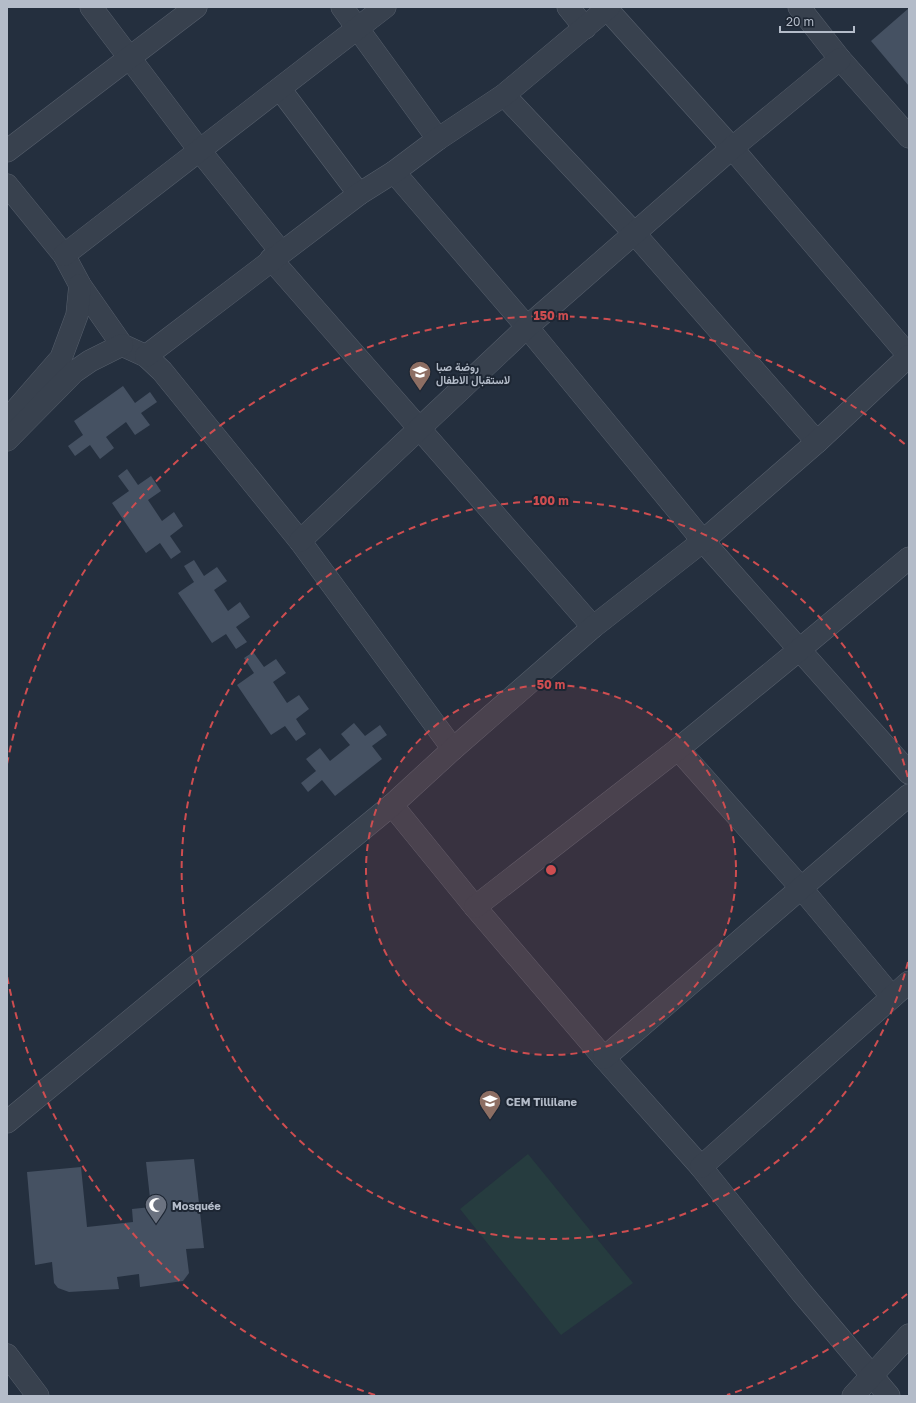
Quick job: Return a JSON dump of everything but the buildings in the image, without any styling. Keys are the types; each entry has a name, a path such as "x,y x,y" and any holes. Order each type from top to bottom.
{"street":[{"path":"91,7 200,151 276,256 419,429 593,627"},
{"path":"7,151 196,7"},
{"path":"342,7 438,140"},
{"path":"64,255 385,7"},
{"path":"568,7 585,28"},
{"path":"799,7 840,59 909,137"},
{"path":"7,1122 392,805 453,749 593,627 703,541 817,442 909,356 732,148 608,8 504,95 394,172 359,194 146,356"},
{"path":"300,541 527,327 732,148 840,59"},
{"path":"280,89 359,194"},
{"path":"504,95 635,234 817,442"},
{"path":"394,172 527,327 703,541 909,773"},
{"path":"7,185 64,255 80,285 122,345 146,356 162,371 300,541 453,749"},
{"path":"7,420 61,358 77,315 80,285"},
{"path":"7,440 74,372 90,360 122,345"},
{"path":"475,907 678,748 908,559"},
{"path":"678,748 802,888 892,997"},
{"path":"604,1058 909,795"},
{"path":"392,805 475,907 642,1103 701,1167 889,1396"},
{"path":"701,1167 909,982"},
{"path":"853,1396 909,1335"},
{"path":"7,1355 38,1396"}],"green space":[{"path":"528,1154 633,1283 561,1335 460,1209"}],"place":[{"name":"روضة صبا لاستقبال الاطفال","path":"420,392"},
{"name":"CEM Tillilane","path":"490,1120"},
{"name":"Mosquée","path":"156,1224"}]}
